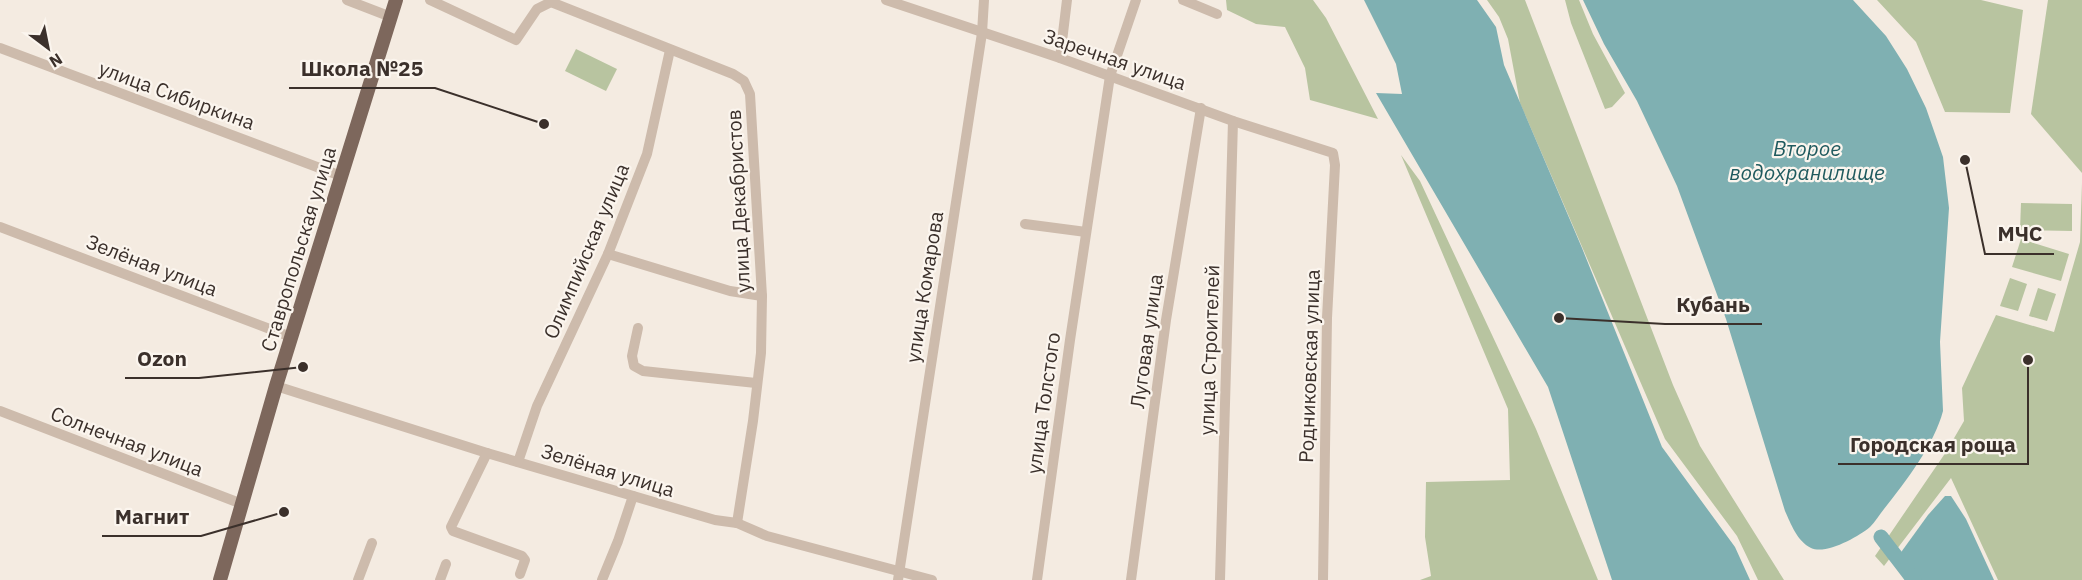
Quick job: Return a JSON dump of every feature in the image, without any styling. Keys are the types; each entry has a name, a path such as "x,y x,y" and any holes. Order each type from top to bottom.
{"main road":[{"name":"Ставропольская улица","path":"220,580 276,386 396,0"}],"street":[{"path":"347,0 391,17"},
{"name":"улица Декабристов","path":"430,0 516,40 537,9 552,2 734,74 744,81 750,94 762,296 761,353 737,523"},
{"name":"Заречная улица","path":"885,0 1060,58 1233,121 1333,153"},
{"name":"улица Комарова","path":"899,576 982,33 984,0"},
{"path":"1060,58 1067,0"},
{"name":"улица Толстого","path":"1037,580 1110,76 1136,0"},
{"path":"1183,0 1217,14"},
{"name":"улица Сибиркина","path":"0,48 341,176"},
{"name":"Олимпийская улица","path":"518,462 537,406 608,254 646,154 670,50"},
{"name":"Луговая улица","path":"1131,580 1166,320 1201,108"},
{"name":"улица Строителей","path":"1220,580 1233,121"},
{"name":"Родниковская улица","path":"1323,580 1323,477 1335,165 1333,153"},
{"path":"1025,224 1086,232"},
{"name":"Зелёная улица","path":"0,227 291,338"},
{"path":"608,254 730,291 762,296"},
{"path":"638,328 632,356 634,366 643,371 756,383"},
{"name":"Зелёная улица","path":"276,386 487,453 715,520 737,523 767,536 899,576 932,580"},
{"name":"Солнечная улица","path":"0,411 242,504"},
{"path":"487,453 451,527 453,531 522,556 525,560 520,574"},
{"path":"602,580 633,496"},
{"path":"358,580 372,543"},
{"path":"440,580 446,564"}],"green space":[{"path":"1226,0 1313,0 1326,18 1378,119 1310,100 1305,68 1285,27 1256,24 1227,10"},
{"path":"1487,0 1525,0 1673,385 1700,446 1784,580 1758,580 1737,536 1665,439 1520,103 1508,39 1499,17"},
{"path":"1565,0 1579,0 1593,34 1625,93 1612,107 1605,109 1571,23"},
{"path":"1877,0 1981,0 2023,10 2010,113 1945,112 1916,42"},
{"path":"2048,0 2082,0 2082,173 2031,114"},
{"path":"576,49 617,69 606,91 565,71"},
{"path":"1401,155 1420,181 1536,429 1598,580 1420,580 1431,576 1425,537 1426,482 1510,480 1508,409"},
{"path":"2082,183 2082,580 1998,580 1951,478 1884,566 1875,556 1946,452 1964,421 1962,388 1996,315 2054,332 2080,242"},
{"path":"2021,203 2072,204 2072,231 2020,230"},
{"path":"2021,239 2069,254 2061,281 2012,267"},
{"path":"2010,278 2027,284 2018,311 2000,306"},
{"path":"2038,288 2056,294 2047,321 2029,316"}],"water":[{"path":"1364,0 1477,0 1496,27 1504,65 1582,248 1662,447 1735,547 1750,580 1612,580 1548,387 1376,93 1402,94 1396,64"},
{"name":"Второе водохранилище","path":"1583,0 1853,0 1886,36 1907,69 1926,108 1943,157 1949,208 1940,342 1943,411 1933,437 1910,475 1872,525 1850,540 1817,550 1806,545 1792,527 1785,511 1726,319 1677,186 1637,101 1604,44"},
{"path":"1945,496 1951,496 1966,519 1994,580 1905,580 1894,562 1928,515"}],"waterway":[{"path":"1881,537 1914,580"}],"place":[{"name":"Школа №25","path":"544,124"},
{"name":"МЧС","path":"1965,160"},
{"name":"Кубань","path":"1559,318"},
{"name":"Городская роща","path":"2028,360"},
{"name":"Ozon","path":"303,367"},
{"name":"Магнит","path":"284,512"}]}
